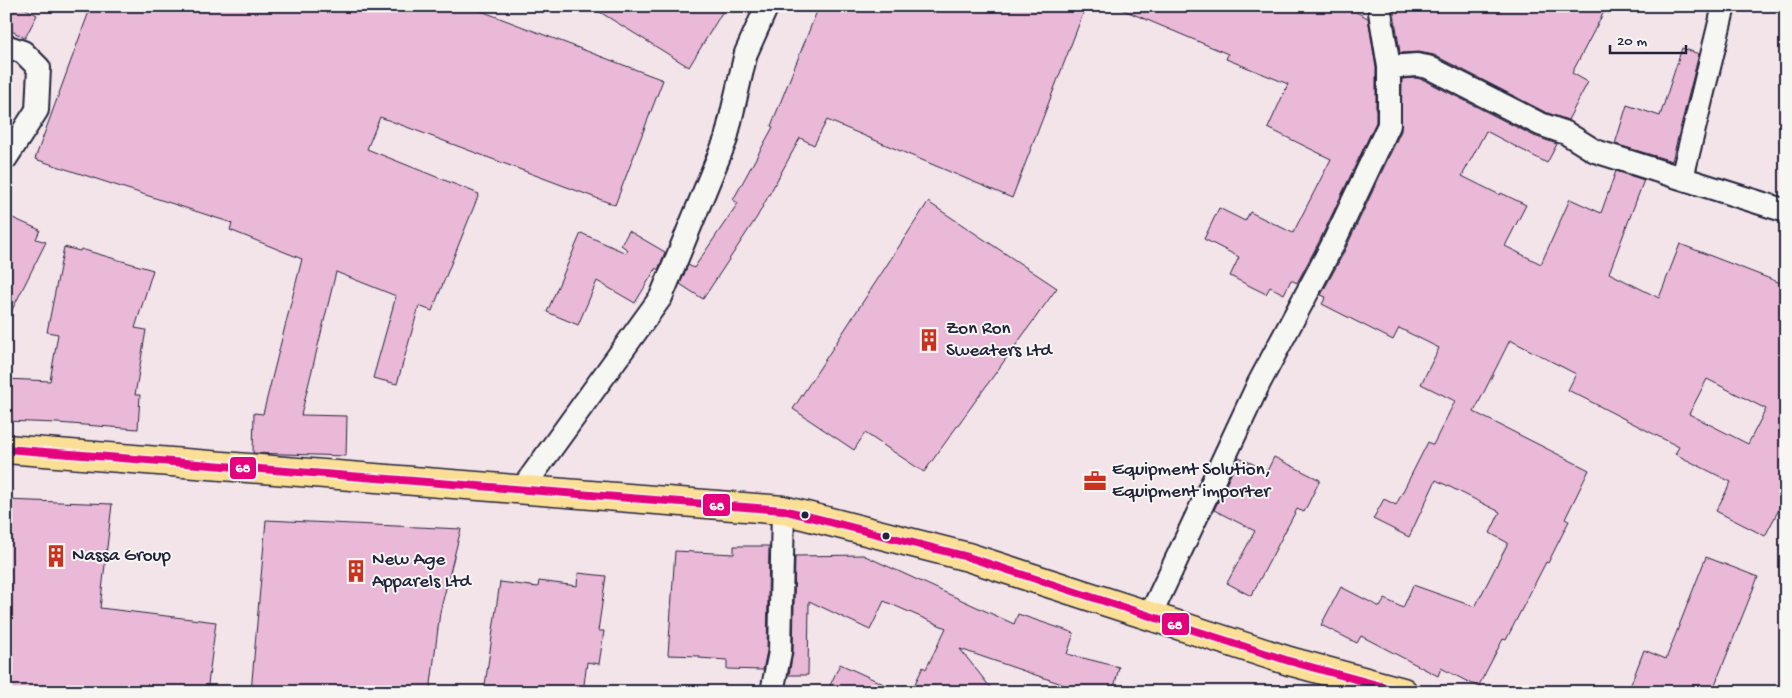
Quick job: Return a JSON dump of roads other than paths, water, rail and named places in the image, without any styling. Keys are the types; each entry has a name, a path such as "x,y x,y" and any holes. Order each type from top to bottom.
{"highway":[{"path":"6,450 783,510 968,557 1289,661 1403,692"}],"street":[{"path":"522,489 661,297 726,139 746,53 767,6"},
{"path":"1150,616 1259,383 1331,248 1389,125 1389,67 1380,6"},
{"path":"1682,178 1724,6"},
{"path":"6,46 23,52 39,68 37,110 6,158"},
{"path":"1389,67 1428,66 1540,124 1566,133 1594,151 1786,211"},
{"path":"772,692 780,652 783,510"}],"place":[{"name":"Zon Ron Sweaters Ltd","path":"929,340"},
{"name":"Equipment Solution, Equipment importer","path":"1095,481"},
{"name":"Nassa Group","path":"56,556"},
{"name":"New Age Apparels Ltd","path":"356,571"}]}
